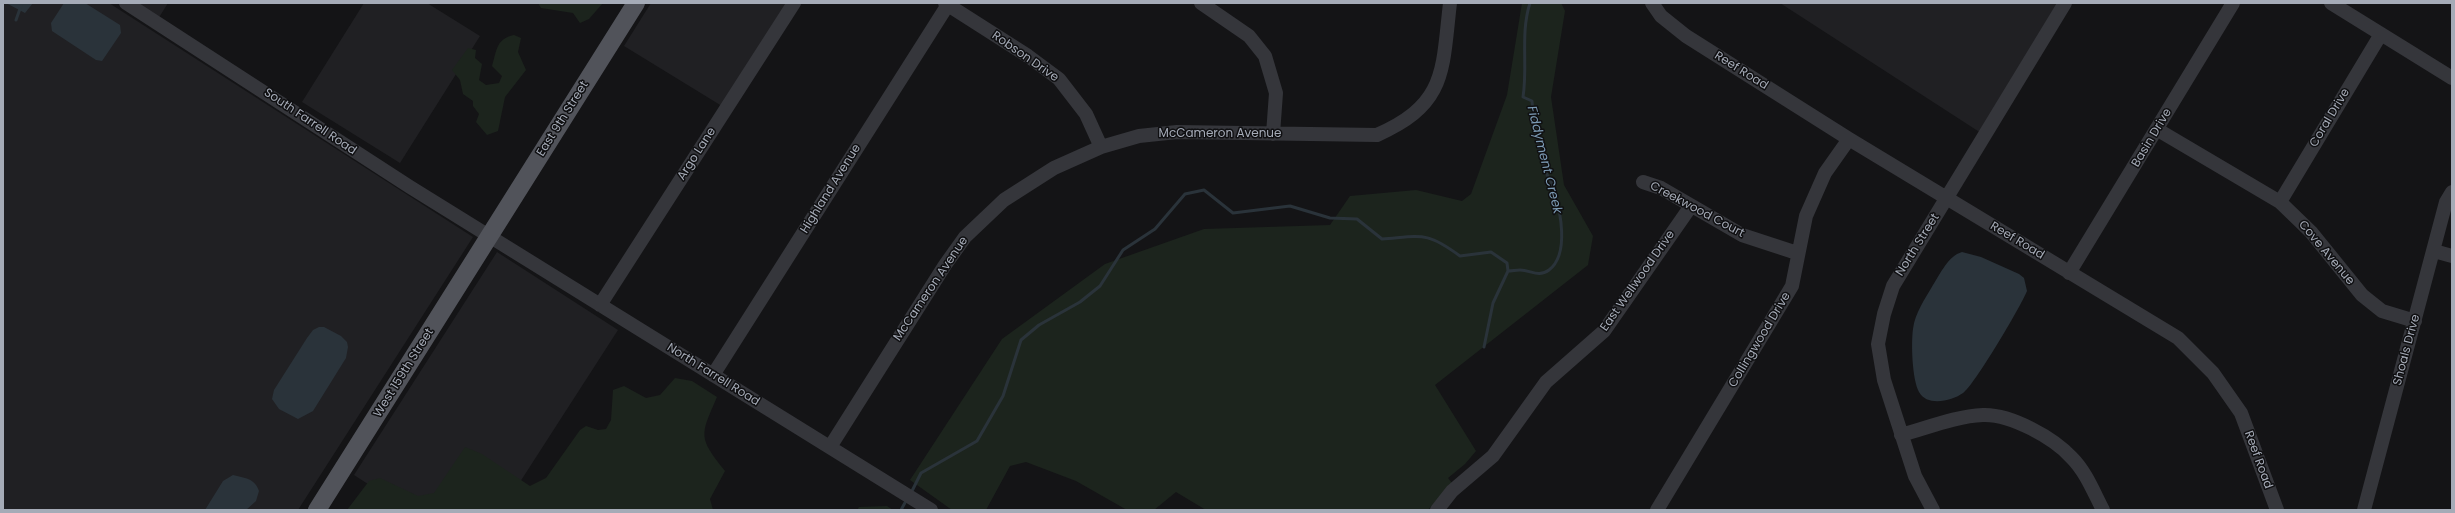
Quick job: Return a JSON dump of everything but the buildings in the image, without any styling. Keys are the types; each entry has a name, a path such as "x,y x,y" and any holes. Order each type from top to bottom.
{"main road":[{"name":"East 9th Street","path":"493,238 636,3"},
{"name":"West 159th Street","path":"318,510 493,238"}],"street":[{"name":"South Farrell Road","path":"126,3 410,187 493,238"},
{"name":"Argo Lane","path":"600,305 794,3"},
{"path":"1201,3 1249,36 1265,56 1276,93 1273,134"},
{"name":"McCameron Avenue","path":"830,447 945,265 965,237 986,215 1028,183 1054,168 1101,147 1139,136 1177,132 1377,135 1406,120 1421,108 1439,80 1443,64 1450,3"},
{"name":"Reef Road","path":"1652,3 1661,16 1686,36 1849,139 2178,338 2213,373 2241,413 2277,510"},
{"name":"North Street","path":"1931,510 1915,476 1884,380 1878,344 1884,314 1893,286 1948,198 2065,3"},
{"name":"Basin Drive","path":"2070,273 2158,130 2233,3"},
{"path":"2331,3 2452,78"},
{"name":"Robson Drive","path":"947,4 1028,56 1059,79 1086,114 1101,147"},
{"name":"Highland Avenue","path":"714,375 947,4"},
{"name":"Coral Drive","path":"2280,202 2380,34"},
{"name":"Cove Avenue","path":"2158,130 2280,202 2312,232 2362,295 2382,311 2415,321"},
{"name":"Collingwood Drive","path":"1657,510 1792,286 1797,253 1806,216 1825,173 1849,139"},
{"name":"Creekwood Court","path":"1643,182 1661,188 1742,235 1797,253"},
{"name":"Shoals Drive","path":"2364,510 2446,202 2452,192"},
{"name":"East Wellwood Drive","path":"1437,510 1452,490 1493,456 1546,382 1604,331 1691,206"},
{"name":"North Farrell Road","path":"493,238 931,510"},
{"path":"2434,251 2452,256"},
{"path":"1901,435 1973,416 1991,416 2013,421 2044,437 2072,457 2082,470 2103,510"}],"shaded area":[{"path":"3,3 109,3 473,237 298,510 3,510"},
{"path":"6,3 33,3 25,13"},
{"path":"64,3 85,3 120,25 121,33 102,61 96,60 52,31 51,23"},
{"path":"134,3 168,3 158,19"},
{"path":"364,3 427,3 480,36 400,163 302,102"},
{"path":"538,3 603,3 589,19 580,23 573,13 541,8"},
{"path":"651,3 799,3 730,111 624,46"},
{"path":"1522,3 1561,3 1565,11 1551,97 1564,185 1593,236 1588,265 1435,385 1476,451 1465,464 1448,478 1452,483 1428,510 1206,510 1176,492 1154,510 1127,510 1076,481 1026,462 1010,466 986,510 952,510 910,480 1002,339 1105,264 1204,229 1330,225 1350,196 1416,190 1462,201 1471,194 1507,95"},
{"path":"1780,3 2059,3 1981,133"},
{"path":"514,35 521,38 518,52 526,70 505,97 498,131 487,135 476,122 479,114 473,106 473,101 463,94 460,80 452,70 468,48 476,50 475,58 482,64 479,80 486,85 499,83 502,76 492,66 496,50 500,42"},
{"path":"497,252 618,330 520,482 434,510 408,510 354,475"},
{"path":"1962,252 1981,257 2019,274 2024,278 2027,291 1997,345 1969,387 1963,393 1953,398 1940,401 1928,400 1919,392 1913,370 1912,335 1914,323 1921,306 1945,266 1953,257"},
{"path":"319,327 324,327 341,336 347,342 348,347 346,358 313,411 298,419 279,409 272,399 274,390 307,338 313,330"},
{"path":"675,378 692,381 717,397 707,420 704,436 710,451 725,471 710,499 713,510 347,510 369,481 380,478 418,496 434,493 465,447 482,454 530,486 546,478 580,430 586,426 598,430 606,429 611,420 613,390 624,386 646,398 660,395"},
{"path":"233,475 249,479 255,483 259,491 256,501 246,510 205,510 223,481"},
{"path":"887,506 893,510 857,510 859,507"}],"waterway":[{"path":"16,20 22,3"},
{"name":"Fiddyment Creek","path":"1508,271 1524,270 1538,274 1549,270 1555,263 1559,254 1562,231 1559,208 1554,189 1545,170 1540,153 1532,101 1523,97 1525,74 1525,26 1530,3"},
{"name":"Fiddyment Creek","path":"911,493 921,473 977,441 1003,396 1021,340 1039,325 1080,302 1100,286 1123,250 1155,229 1185,194 1204,190 1233,213 1290,206 1330,218 1357,219 1382,239 1415,236 1423,237 1439,242 1460,256 1491,252 1507,263 1508,271"},
{"path":"1484,347 1493,303 1508,271"},
{"name":"Fiddyment Creek","path":"901,510 907,499"}]}
